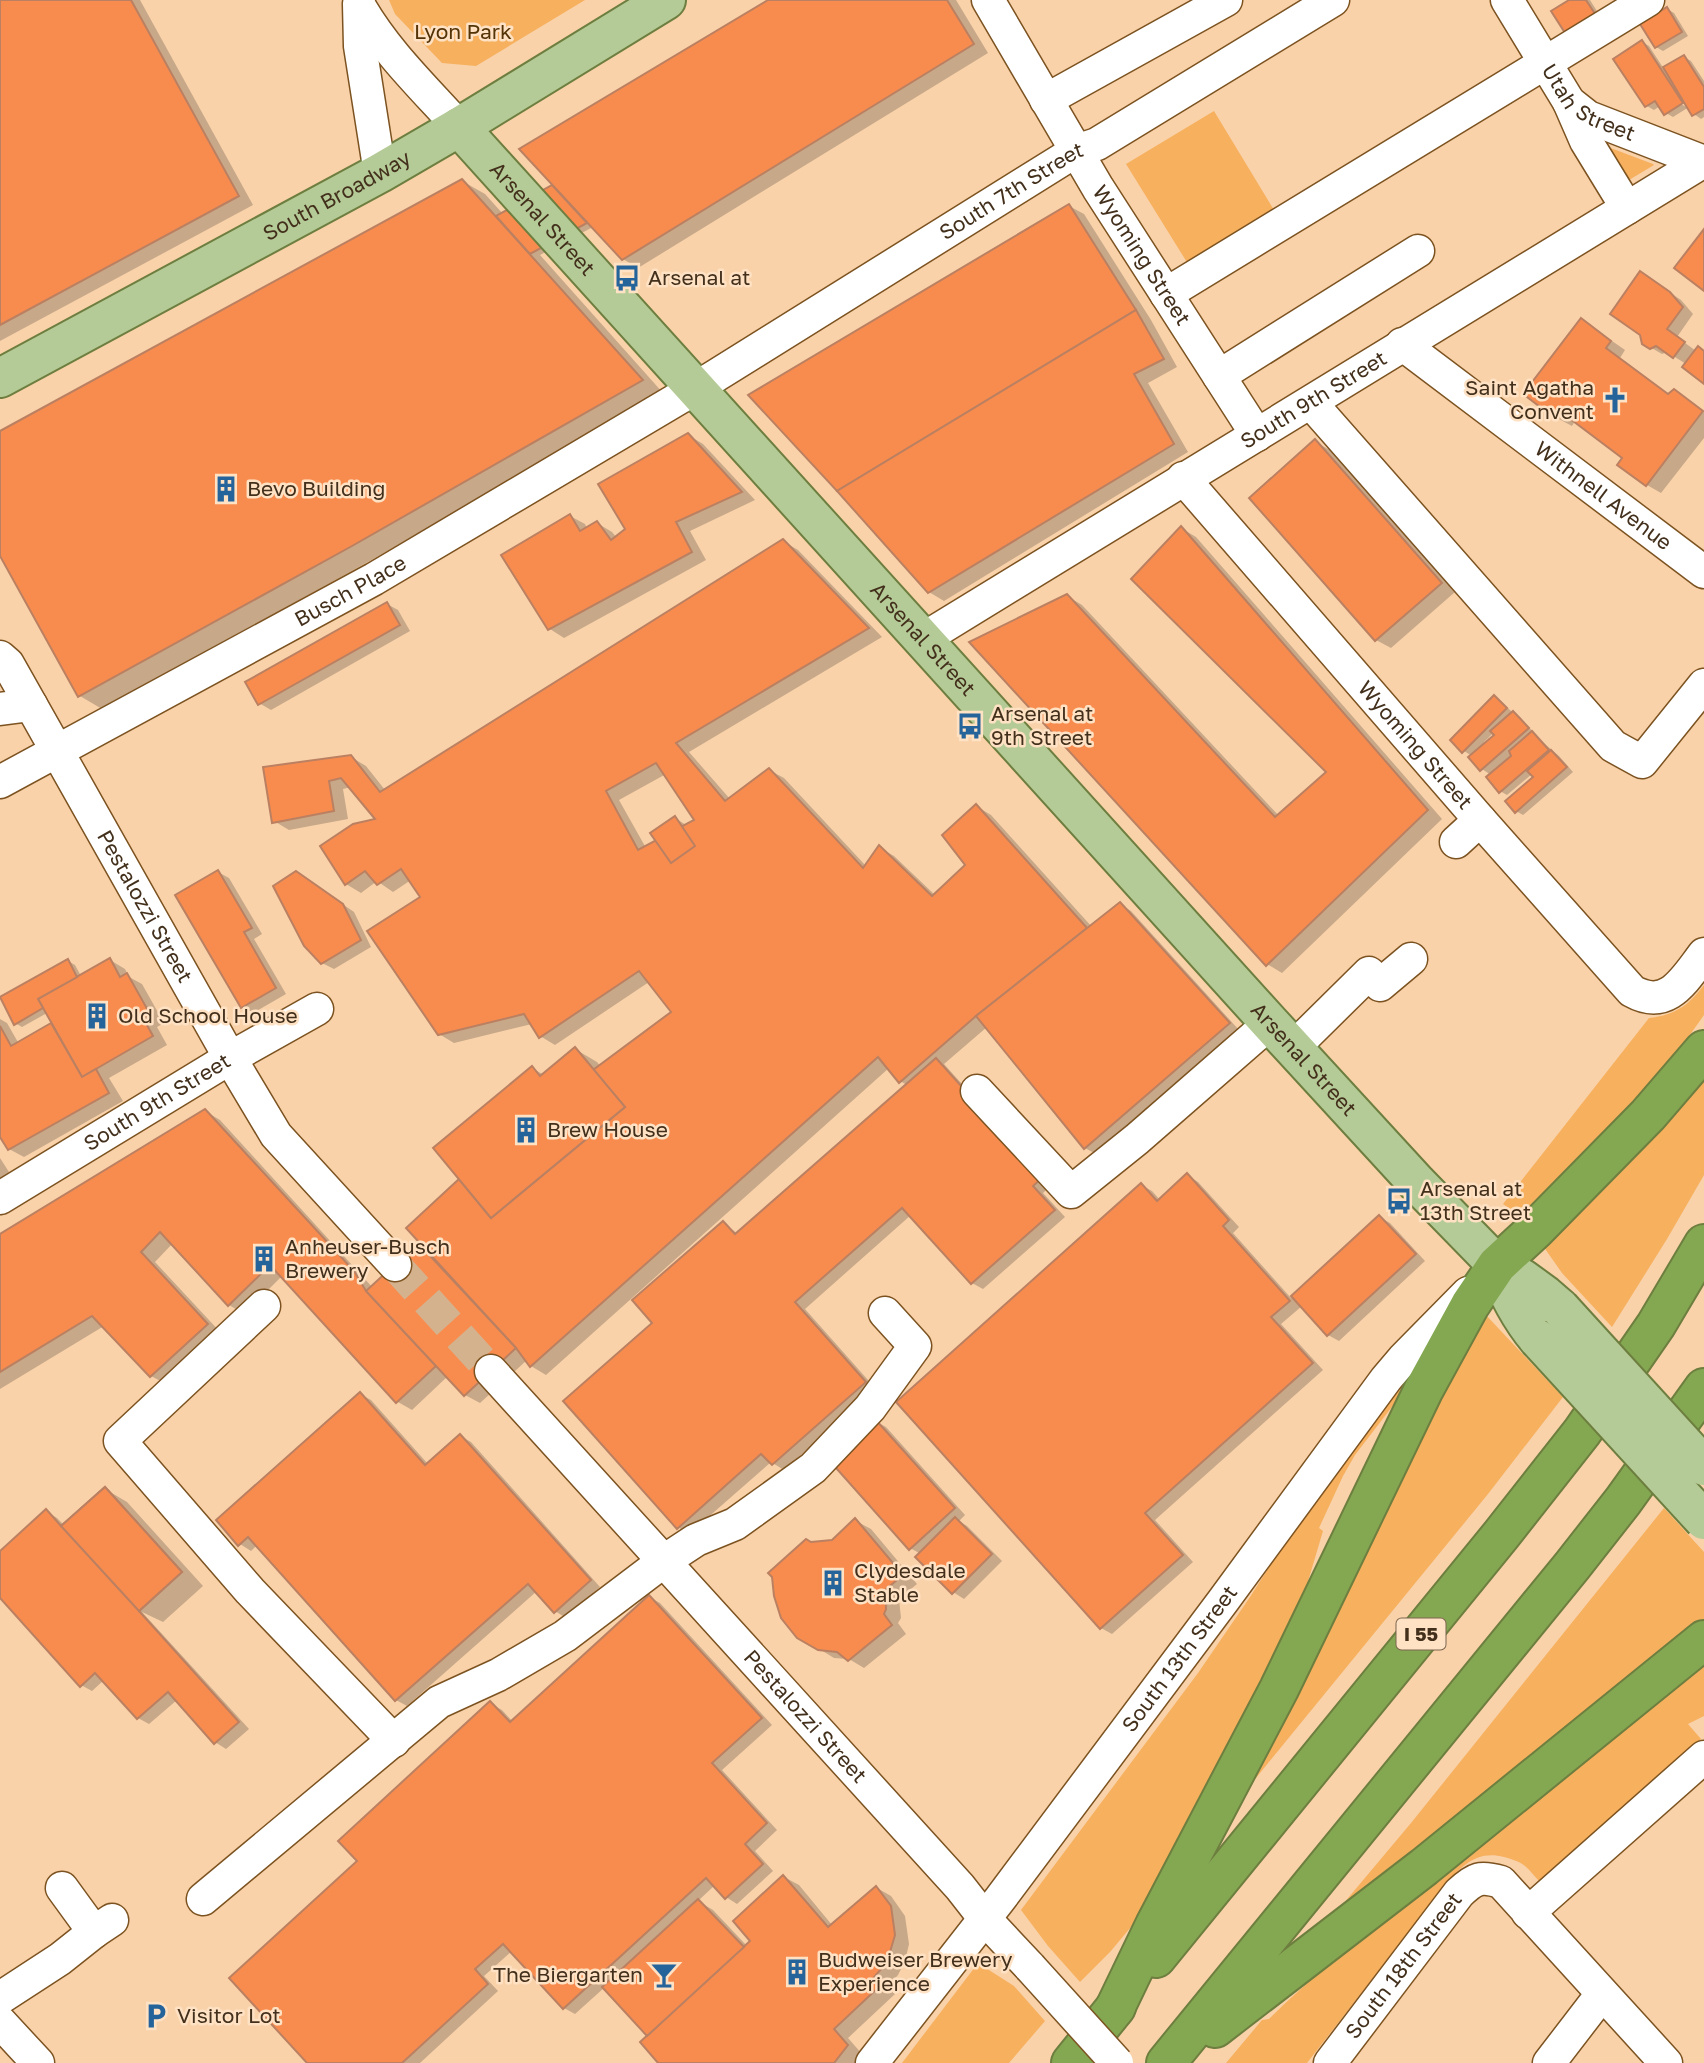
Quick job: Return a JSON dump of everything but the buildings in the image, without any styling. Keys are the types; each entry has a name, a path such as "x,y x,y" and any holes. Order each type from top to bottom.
{"highway":[{"path":"1115,2008 1155,1924 1279,1689 1438,1362 1470,1305 1497,1265 1648,1115 1704,1050"},
{"name":"I 55","path":"1071,2063 1582,1432 1656,1325 1704,1244"},
{"path":"1168,2063 1623,1501 1704,1388"},
{"path":"1168,2063 1424,1867 1701,1645"}],"main road":[{"name":"South Broadway","path":"0,378 380,173 666,0"},
{"name":"Arsenal Street","path":"459,127 1408,1173 1497,1265 1523,1279 1560,1308 1704,1466"},
{"name":"Arsenal Street","path":"1497,1265 1508,1294 1538,1339 1704,1520"}],"street":[{"name":"Wyoming Street","path":"988,0 1076,151 1257,435"},
{"path":"1046,100 1226,0"},
{"name":"South 7th Street","path":"696,388 1076,151 1097,144 1333,0"},
{"name":"Utah Street","path":"1507,0 1569,102 1582,114 1704,162"},
{"path":"1167,294 1648,0"},
{"name":"Arsenal Street","path":"358,2 389,51 459,127"},
{"name":"Arsenal Street","path":"358,2 360,46 380,173"},
{"path":"1569,102 1586,141 1627,208"},
{"name":"South 9th Street","path":"923,639 1704,162"},
{"path":"1219,376 1418,251"},
{"name":"Withnell Avenue","path":"1402,344 1704,572"},
{"name":"Busch Place","path":"0,782 374,579 696,388"},
{"path":"1311,403 1614,746 1642,762 1704,685"},
{"name":"Wyoming Street","path":"1183,478 1480,820 1559,891 1632,990 1642,997 1655,999 1679,987 1704,954"},
{"name":"Pestalozzi Street","path":"0,657 8,664 15,707 56,751 276,1135 395,1265"},
{"path":"1456,842 1480,820"},
{"path":"977,1091 1071,1192 1137,1139 1369,973 1380,985 1411,959"},
{"name":"South 9th Street","path":"0,1198 230,1058 317,1009"},
{"name":"South 13th Street","path":"872,2063 985,1919 1386,1379 1433,1327 1497,1265"},
{"path":"264,1306 120,1441 250,1591 394,1741"},
{"path":"203,1899 439,1702 498,1675 565,1636 664,1561 696,1540 735,1524 813,1468 870,1408 915,1346 885,1313"},
{"name":"Pestalozzi Street","path":"491,1371 1117,2063"},
{"path":"1666,2063 1528,1913 1704,1757"},
{"name":"South 18th Street","path":"1330,2063 1459,1893 1472,1881 1485,1878 1501,1882 1528,1913"},
{"path":"0,1998 60,1959 103,1926 62,1888"},
{"path":"1549,2063 1602,1994"},
{"path":"0,2022 37,2063"}],"green space":[{"name":"Lyon Park","path":"389,0 585,0 476,66 442,63 395,14"},
{"path":"1214,111 1280,220 1193,272 1126,164"},
{"path":"1608,147 1654,165 1629,180 1625,179"},
{"path":"1704,985 1704,1015 1682,1046 1682,1056 1522,1217 1503,1204 1649,1018 1666,1015 1680,1008"},
{"path":"1704,1068 1704,1175 1612,1327 1562,1273 1541,1243"},
{"path":"1485,1314 1563,1397 1488,1494 1220,1822 1342,1580"},
{"path":"1413,1368 1401,1395 1355,1455 1343,1476 1319,1528 1323,1531 1298,1615 1141,1915 1080,1982 1021,1910 1198,1673 1312,1500"},
{"path":"1664,1508 1704,1552 1704,1620 1543,1745 1442,1838 1333,1916 1411,1823"},
{"path":"1704,1666 1704,1716 1688,1724 1701,1739 1540,1882 1518,1861 1495,1855 1478,1857 1471,1861 1446,1884 1307,2063 1226,2063 1262,2020 1269,2019 1353,1945 1502,1830 1504,1820 1509,1815"},
{"path":"978,1963 1014,1986 1045,2021 1009,2063 902,2063"}],"tunnel":[{"path":"395,1265 491,1371"}],"place":[{"name":"Arsenal at","path":"627,278"},
{"name":"Saint Agatha Convent","path":"1615,400"},
{"name":"Bevo Building","path":"226,489"},
{"name":"Arsenal at 9th Street","path":"970,726"},
{"name":"Old School House","path":"97,1016"},
{"name":"Brew House","path":"526,1130"},
{"name":"Arsenal at 13th Street","path":"1399,1201"},
{"name":"Anheuser-Busch Brewery","path":"264,1259"},
{"name":"Clydesdale Stable","path":"833,1583"},
{"name":"Budweiser Brewery Experience","path":"797,1972"},
{"name":"The Biergarten","path":"664,1975"},
{"name":"Visitor Lot","path":"156,2016"}]}
